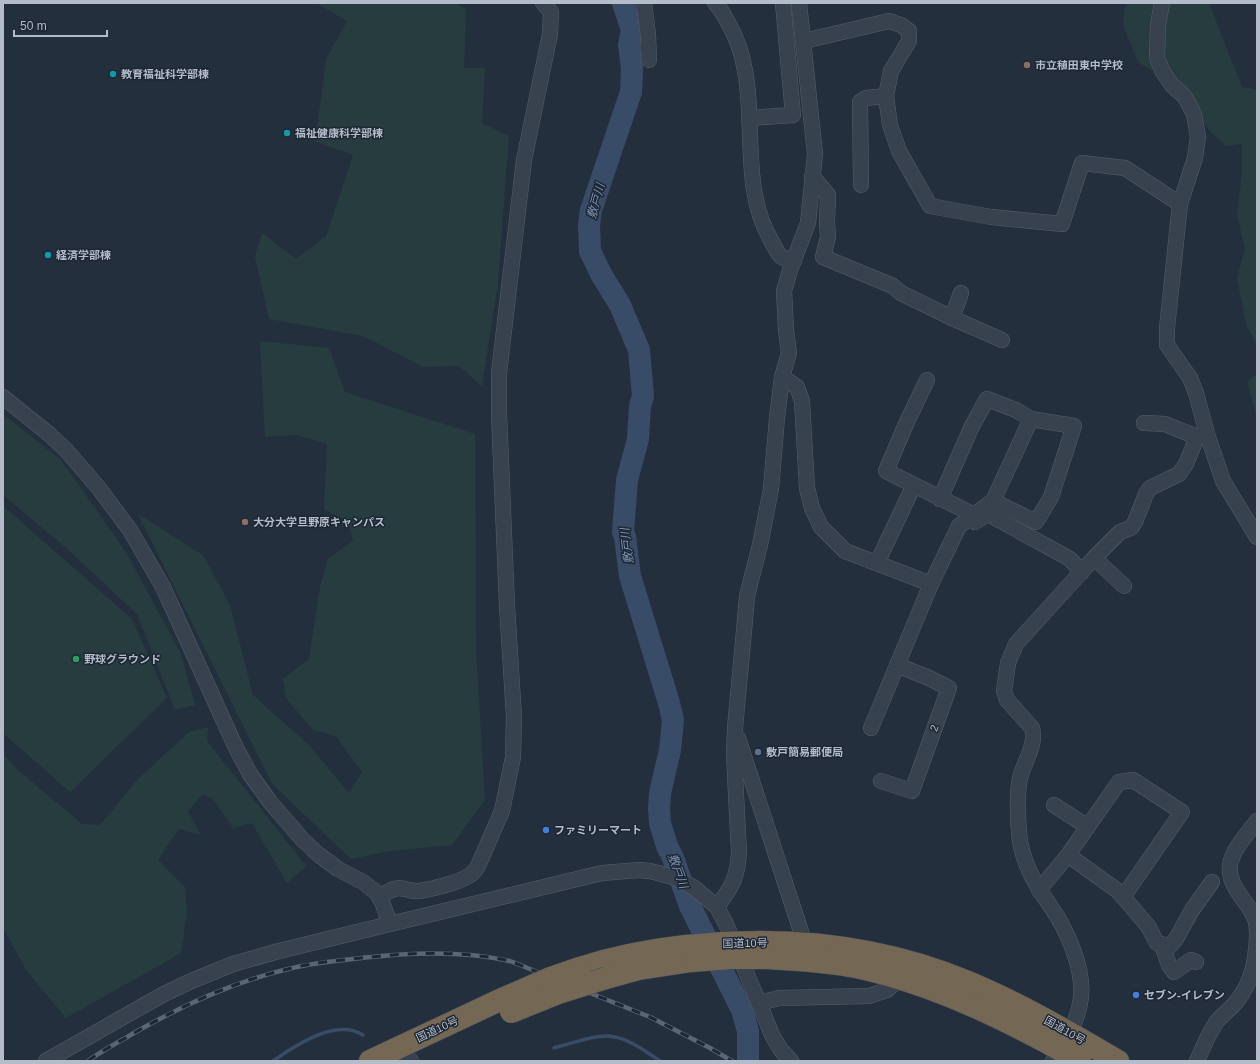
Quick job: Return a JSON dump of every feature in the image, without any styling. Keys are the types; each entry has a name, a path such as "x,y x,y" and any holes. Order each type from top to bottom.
{"highway":[{"name":"国道10号","path":"370,1061 406,1056 507,1005 548,979 626,955 689,953 731,958 764,950 805,944 854,950 896,959 949,974 1020,1006 1061,1048 1118,1061"},
{"name":"国道10号","path":"764,950 804,960 856,968 899,979 942,993 993,1015 1061,1048 1080,1061"},
{"name":"国道10号","path":"507,1005 558,993 689,953"}],"street":[{"path":"379,897 393,889 403,888 419,891 457,881 474,872 499,820 511,770 513,757 514,717 507,606 499,414 499,373 524,160 550,34 551,12 543,3"},
{"path":"644,3 648,34 649,60"},
{"path":"715,3 734,31 742,53 747,84 755,198 762,222 781,257 794,261"},
{"path":"749,118 794,115 783,3"},
{"path":"717,907 735,879 738,866 739,853 734,755 735,728 747,596 760,544 771,489 782,377 789,353 784,291 790,270 808,222 815,154 799,3"},
{"path":"1162,3 1158,25 1158,58 1163,72 1172,85 1185,97 1194,114 1198,137 1195,158 1180,204 1167,328 1167,345 1190,378 1196,393 1202,435 1223,481 1257,537"},
{"path":"804,41 889,21 901,25 910,31 909,41 891,71 886,96 890,125 899,150 930,206 990,217 1062,224 1082,163 1125,168 1180,204"},
{"path":"861,185 860,102 866,98 886,96"},
{"path":"812,176 828,195 828,237 823,257 893,286 901,293 1002,340"},
{"path":"952,318 961,293"},
{"path":"782,377 797,387 802,401 807,488 812,508 821,527 845,551 931,584"},
{"path":"927,380 906,424 886,472 940,499 971,517 975,522 988,514 1070,559 1082,572"},
{"path":"3,397 49,434 66,450 98,487 130,530 163,586 236,748 250,774 270,802 302,839 319,855 338,870 369,886 377,893 390,924"},
{"path":"940,499 972,426 987,399 1016,410 1031,419 1074,426 1051,497 1036,522 993,501"},
{"path":"871,728 931,584 959,526 993,501 1031,419"},
{"path":"1144,423 1165,424 1202,435"},
{"path":"1061,1048 1077,1013 1081,998 1079,970 1071,945 1055,912 1032,878 1020,842 1020,778 1033,742 1033,732 1032,728 1007,700 1004,691 1008,663 1016,644 1094,558 1120,532 1131,528 1150,488 1179,474 1202,435"},
{"path":"877,563 914,486"},
{"path":"1094,558 1124,586"},
{"name":"2","path":"881,781 912,791 948,688 929,678 897,665"},
{"path":"735,728 805,944"},
{"path":"1039,890 1068,855 1119,782 1133,780 1182,812 1123,897"},
{"path":"1054,805 1088,827"},
{"path":"1198,1061 1216,1024 1238,1000 1245,989 1249,982 1253,967 1256,927 1252,912 1231,876 1230,864 1232,857 1240,844 1257,821"},
{"path":"1068,855 1111,886 1123,897 1148,926 1157,944 1170,946 1176,939 1192,910 1212,882"},
{"path":"46,1061 162,995 213,972 250,959 602,873 639,870 650,870 673,877 693,887 717,907 722,914 773,1036 780,1050 790,1061"},
{"path":"1162,944 1169,965 1174,972 1191,960 1196,962"},
{"path":"759,1003 779,998 870,996 887,990 899,979"}],"green space":[{"path":"316,3 454,3 466,9 464,68 485,68 482,123 509,136 498,283 482,386 459,366 423,367 363,336 269,319 255,256 262,233 296,259 326,236 353,155 314,141 326,59 347,21"},
{"path":"1128,3 1209,3 1242,87 1257,90 1257,345 1246,324 1237,278 1245,249 1237,215 1242,172 1242,144 1226,146 1210,131 1179,87 1138,62 1123,25 1125,7"},
{"path":"260,341 329,348 345,392 475,434 476,650 485,800 452,845 390,851 351,859 272,784 138,514 203,555 230,605 253,695 309,745 349,793 362,772 336,736 313,730 286,698 283,679 309,659 320,587 328,559 353,541 348,521 324,510 327,444 297,435 265,437"},
{"path":"1257,374 1257,418 1247,382"},
{"path":"3,414 61,460 126,552 181,654 195,705 175,710 137,614 65,547 3,495"},
{"name":"野球グラウンド","path":"3,506 132,619 167,698 70,792 3,733"},
{"path":"208,727 207,741 306,866 287,883 252,823 233,828 213,799 203,794 188,811 201,835 179,829 158,860 185,887 187,912 181,953 66,1018 26,970 5,931 3,931 3,754 19,771 82,824 100,825 138,779 189,732"}],"waterway":[{"name":"敷戸川","path":"623,3 632,30 629,45 632,69 631,92 591,210 589,225 590,251 601,274 620,305 639,350 643,396 640,406 638,439 627,480 623,532 630,576 673,720 670,750 660,793 660,823 667,846 673,858 690,906 742,1010 748,1031 748,1061"},
{"path":"273,1061 304,1041 329,1032 341,1030 352,1031 363,1035"},
{"path":"554,1048 588,1038 608,1036 629,1042 660,1061"}],"railway":[{"path":"88,1061 134,1033 171,1013 209,995 268,974 329,962 389,955 424,953 475,955 510,961 650,1017 732,1061"}],"place":[{"name":"市立稙田東中学校","path":"1027,65"},
{"name":"教育福祉科学部棟","path":"113,74"},
{"name":"福祉健康科学部棟","path":"287,133"},
{"name":"経済学部棟","path":"48,255"},
{"name":"大分大学旦野原キャンパス","path":"245,522"},
{"name":"野球グラウンド","path":"76,659"},
{"name":"敷戸簡易郵便局","path":"758,752"},
{"name":"ファミリーマート","path":"546,830"},
{"name":"セブン-イレブン","path":"1136,995"}]}
